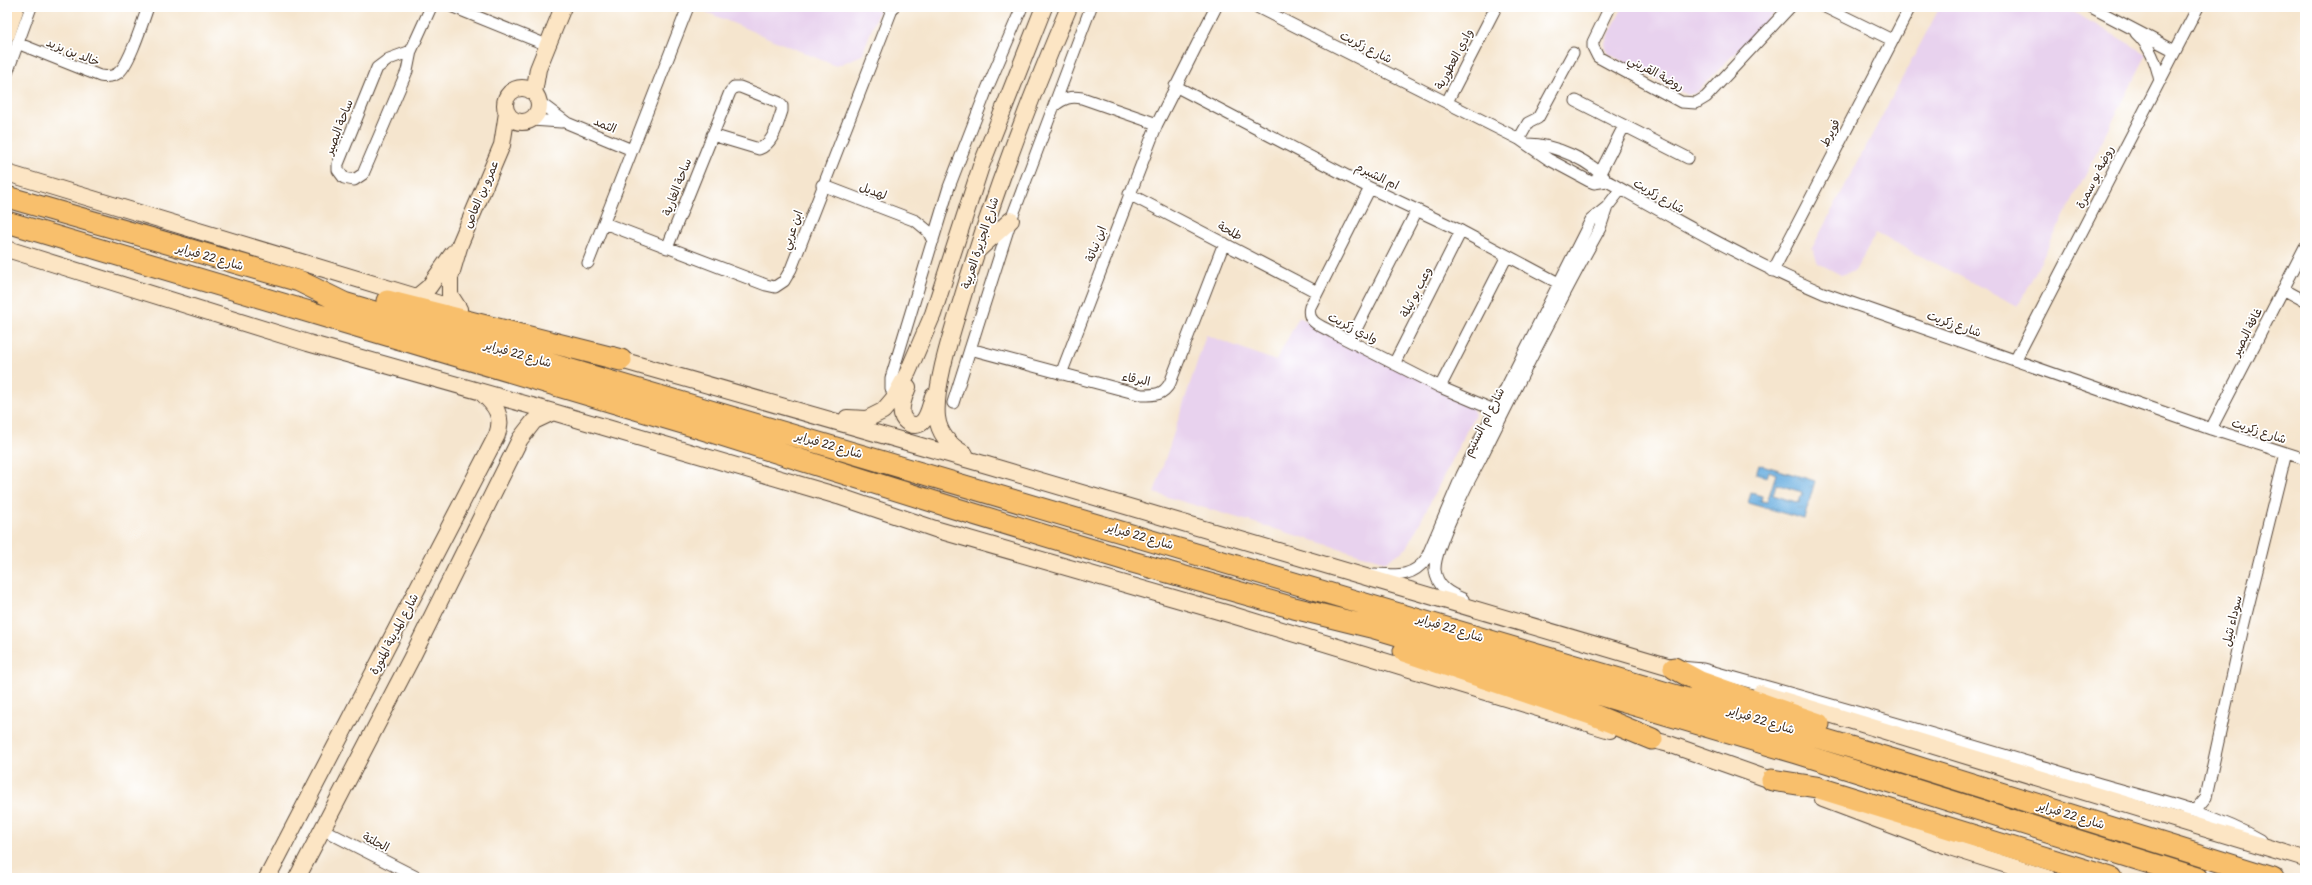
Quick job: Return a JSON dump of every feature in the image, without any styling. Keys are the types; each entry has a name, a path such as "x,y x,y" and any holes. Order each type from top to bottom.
{"highway":[{"name":"شارع 22 فبراير","path":"7,196 299,281 344,303 1901,762 2273,878"},
{"name":"شارع 22 فبراير","path":"7,222 689,425 969,513 1315,614 1371,627 1790,751 2198,878"},
{"path":"299,281 357,293 621,360"},
{"path":"1315,614 1372,640 1594,715 1652,739"},
{"path":"1674,668 1693,679 1858,739 1901,762"},
{"path":"1772,780 1816,788 2110,878"}],"main road":[{"path":"12,38 16,7"},
{"path":"554,7 543,44 536,75 536,115 526,121 512,119 506,113 506,98 517,89 543,44 563,7"},
{"path":"1024,54 1032,7"},
{"name":"شارع الجزيرة العربية","path":"824,417 867,418 883,411 894,398 908,372 933,314 981,166 1024,54 1044,7"},
{"name":"شارع الجزيرة العربية","path":"987,465 958,450 943,436 937,416 940,388 952,333 976,254 1024,117 1069,7"},
{"path":"517,89 526,88 537,98"},
{"name":"عمرو بن العاص","path":"459,309 452,298 449,286 460,244 502,144 506,113"},
{"name":"عمرو بن العاص","path":"502,144 526,121"},
{"name":"شارع 22 فبراير","path":"11,172 417,297 597,348 621,360 824,417 1674,668 2305,859"},
{"path":"976,254 986,241 1011,220"},
{"name":"عمرو بن العاص","path":"417,297 434,280 460,244"},
{"path":"7,248 308,342 553,412 1584,723 1652,739 1772,780 1953,848 2048,878"},
{"path":"933,314 926,342 902,405 902,415 910,424 922,422 927,416 943,356 952,333"},
{"name":"شارع المدينة المنورة","path":"267,878 456,516 500,427 498,410 481,392"},
{"name":"شارع المدينة المنورة","path":"297,878 411,659 520,439 534,421 553,412"},
{"path":"411,659 421,618 466,527 464,521 456,516"}],"street":[{"path":"7,73 12,38 31,7"},
{"name":"خالد بن يزيد","path":"12,38 100,76 112,76 117,74 125,65 148,7"},
{"name":"ساحة البصير","path":"411,51 389,59 377,68 338,164 338,170 344,178 354,180 363,174 407,71 411,51 430,7"},
{"path":"453,7 543,44"},
{"path":"588,263 688,7"},
{"name":"ابن عربي","path":"604,223 667,248 775,287 784,281 791,269 822,185 893,7"},
{"path":"894,398 891,388 891,378 940,218 986,89 1022,7"},
{"name":"شارع الجزيرة العربية","path":"953,403 1011,220 1091,7"},
{"name":"ابن نباتة","path":"1061,374 1157,124 1216,7"},
{"name":"شارع زكريت","path":"1256,7 1524,142 1548,159 1594,183"},
{"name":"وادي العطورية","path":"1446,102 1496,7"},
{"name":"روضة القريني","path":"1610,7 1593,42 1593,47 1598,57 1681,102 1691,104 1706,97 1790,7"},
{"path":"1825,7 1892,40"},
{"name":"فويرط","path":"1773,271 1910,7"},
{"path":"2091,7 2176,51"},
{"name":"روضة بو سمرة","path":"2016,359 2198,7"},
{"path":"2130,26 2150,51 2157,65 2160,81"},
{"path":"1524,142 1528,123 1538,118 1573,53"},
{"path":"1068,71 1069,82 1074,91 1082,98"},
{"name":"ام الشبرم","path":"1175,86 1370,188 1461,231 1563,286"},
{"name":"ساحة الغارية","path":"667,248 712,135 730,92 734,87 740,87 778,102 782,106 782,111 772,140 767,146 760,149 712,135"},
{"path":"1054,107 1062,100 1072,96 1082,98 1157,124"},
{"name":"الثمد","path":"537,98 567,123 632,150"},
{"path":"1576,101 1688,158"},
{"name":"الثمد","path":"526,121 567,123"},
{"path":"1594,183 1624,126"},
{"name":"شارع زكريت","path":"1524,142 1550,146 1600,172 1607,181 1689,228 1773,271 1840,299 2016,359 2211,429 2305,459"},
{"path":"1594,183 1607,181"},
{"name":"لهديل","path":"822,185 916,221 928,231 933,241"},
{"name":"وادي زكريت","path":"1370,188 1309,310 1312,320 1440,387 1494,410"},
{"name":"شارع ام السنيم","path":"1509,620 1447,592 1437,578 1436,562 1463,493 1563,286 1591,220 1607,207 1621,189"},
{"name":"طلحة","path":"1130,194 1317,292"},
{"path":"1350,341 1417,210"},
{"name":"لهديل","path":"916,221 928,221 940,218"},
{"name":"وعب بو ثيلة","path":"1394,364 1461,231"},
{"name":"البرقاء","path":"970,349 1142,395 1155,395 1164,392 1170,382 1224,243"},
{"name":"غافة البصير","path":"2211,429 2305,247"},
{"path":"1440,387 1507,256"},
{"name":"شارع ام السنيم","path":"1355,575 1402,576 1414,571 1423,564 1459,482 1494,410 1563,286"},
{"path":"2283,290 2305,301"},
{"name":"سوداء نثيل","path":"2206,797 2286,452"},
{"name":"شارع 22 فبراير","path":"1674,668 1695,667 1946,737 2188,811 2245,832 2274,849"},
{"path":"2188,811 2197,808 2206,797"},
{"path":"2206,797 2209,811 2219,822"},
{"name":"الجلتة","path":"322,829 418,878"}],"shaded area":[{"path":"708,7 880,7 862,55 836,66 706,12"},
{"path":"1623,7 1780,7 1696,93 1687,95 1609,54 1604,44"},
{"path":"1940,7 2065,7 2147,54 2018,306 1876,233 1855,271 1841,275 1818,263 1812,248"},
{"path":"1299,317 1469,402 1475,414 1407,548 1386,562 1154,493 1206,335 1276,361"}],"water":[{"path":"1759,464 1815,481 1804,519 1748,503 1751,493 1762,496 1761,501 1767,502 1776,474 1769,471 1767,477 1756,474","holes":["1776,484 1802,492 1799,503 1773,495"]}]}
